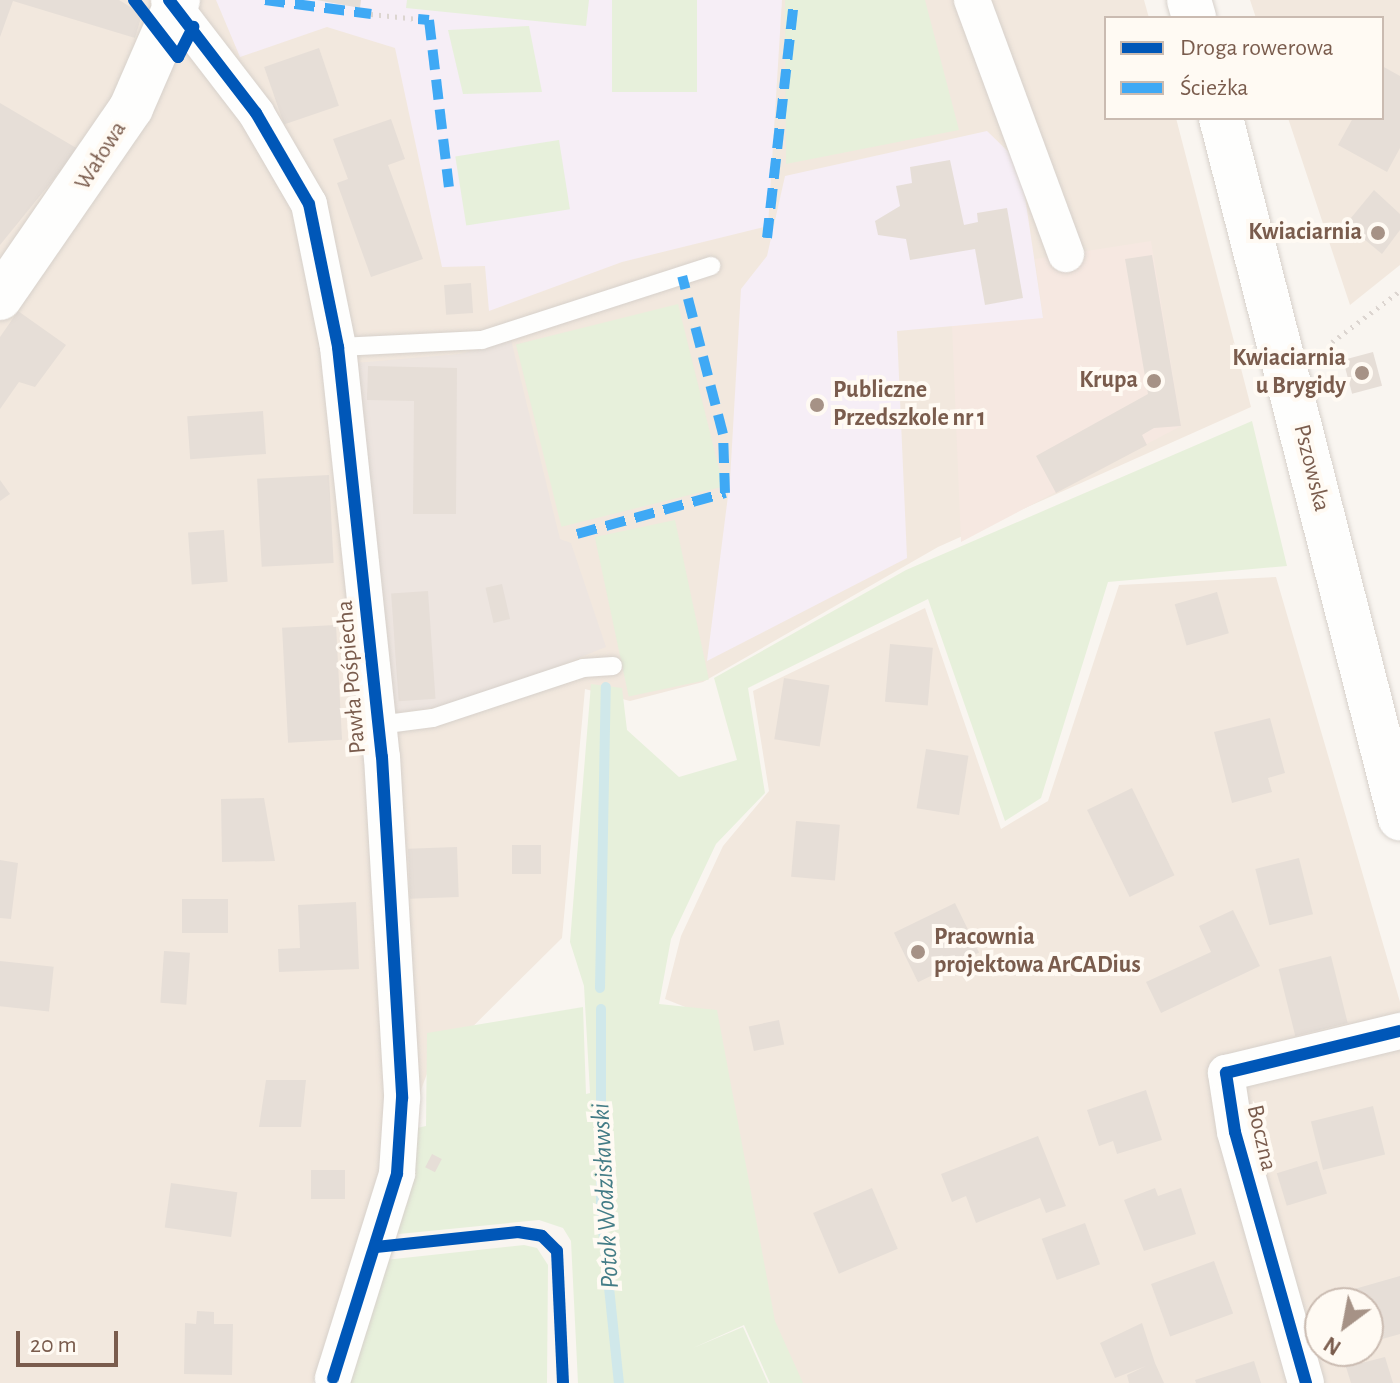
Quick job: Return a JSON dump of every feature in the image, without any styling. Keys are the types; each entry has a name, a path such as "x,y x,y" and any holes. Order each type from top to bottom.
{"main road":[{"name":"Wałowa","path":"0,298 92,174 149,73 174,2"},
{"name":"Pszowska","path":"1222,120 1400,818"}],"street":[{"path":"972,0 1066,254"},
{"name":"Pawła Pośpiecha","path":"174,2 256,113 309,204 338,347 379,725 401,1150 334,1381"},
{"name":"Boczna","path":"1306,1383 1235,1132 1226,1073 1400,1031"}],"lane":[{"path":"338,347 482,340 711,266"},
{"path":"379,725 433,718 583,668 613,666"}],"path":[{"path":"371,14 418,19"},
{"path":"1332,342 1400,291"}],"shaded area":[{"path":"0,0 1144,0 1148,16 1104,16 1104,120 1177,120 1251,407 938,547 703,682 630,701 585,689 562,938 428,1071 313,1383 0,1383"},
{"path":"216,0 782,0 768,226 622,262 489,311 485,266 442,267 395,48 327,27 240,57"},
{"path":"1250,0 1400,0 1400,265 1350,305 1289,120 1384,120 1384,16 1255,16"},
{"name":"Publiczne Przedszkole nr 1","path":"987,131 1020,163 1043,318 897,331 907,558 707,661 730,480 741,289 767,256 785,176"},
{"path":"1151,241 1181,426 961,542 952,325 1043,317 1035,259"},
{"path":"511,340 560,539 571,543 606,647 463,704 390,713 355,363 459,354"},
{"path":"1276,577 1400,1002 1400,1383 794,1383 756,1291 708,1016 665,999 681,936 723,846 769,791 753,691 925,608 1001,829 1048,801 1119,585"}],"green space":[{"path":"407,0 589,0 586,26 406,8"},
{"path":"612,0 697,0 697,92 612,92"},
{"path":"785,0 925,0 959,130 786,164"},
{"path":"529,26 542,92 463,94 448,30"},
{"path":"559,140 570,209 466,226 455,156"},
{"path":"678,304 723,486 561,527 516,344"},
{"path":"1252,421 1287,566 1108,582 1041,798 1005,821 928,599 748,688 765,793 716,844 671,939 659,1004 717,1010 775,1321 803,1383 770,1383 744,1325 693,1348 743,1327 768,1383 578,1383 571,1241 563,1228 539,1220 399,1234 394,1227 412,1129 426,1126 427,1033 583,1007 586,1094 590,1093 584,986 570,942 591,684 622,688 627,730 679,777 737,760 714,678 906,570"},
{"path":"675,520 709,679 629,696 595,537"},
{"path":"524,1245 537,1248 548,1265 547,1383 346,1383 385,1260"}],"building":[{"path":"0,0 119,0 142,14 135,38 13,1 0,37"},
{"path":"317,0 361,0 360,8"},
{"path":"319,48 339,106 284,125 264,67"},
{"path":"1384,67 1400,76 1400,148 1387,172 1338,145 1352,120 1384,120"},
{"path":"0,103 78,149 0,245"},
{"path":"391,119 405,159 388,165 423,259 371,277 337,183 348,179 333,139"},
{"path":"950,160 964,225 978,222 977,213 1007,208 1023,298 985,305 975,249 910,260 906,239 878,235 875,221 900,206 896,186 912,183 910,167"},
{"path":"1374,190 1400,214 1400,230 1382,254 1346,224"},
{"path":"1152,255 1181,426 1154,428 1142,435 1147,445 1056,493 1036,456 1148,394 1125,259"},
{"path":"471,283 473,313 446,315 444,285"},
{"path":"18,311 66,345 35,387 19,382 0,409 0,337"},
{"name":"Kwiaciarnia u Brygidy","path":"1373,352 1382,386 1352,394 1343,360"},
{"path":"368,366 457,368 456,514 413,514 414,401 367,400"},
{"path":"263,411 266,454 190,459 187,416"},
{"path":"329,475 334,563 262,567 257,479"},
{"path":"0,480 10,494 0,501"},
{"path":"224,530 228,582 192,584 188,533"},
{"path":"502,584 510,619 494,623 485,588"},
{"path":"428,591 436,699 399,701 391,594"},
{"path":"1217,592 1229,633 1187,645 1175,604"},
{"path":"336,625 342,740 288,743 282,628"},
{"path":"890,644 933,648 928,706 885,702"},
{"path":"784,678 829,685 820,746 774,739"},
{"path":"1270,718 1285,773 1268,778 1272,792 1232,803 1214,732"},
{"path":"926,749 968,756 959,815 917,808"},
{"path":"1132,788 1175,875 1130,897 1087,810"},
{"path":"264,798 275,861 222,862 221,799"},
{"path":"796,821 840,825 835,881 791,877"},
{"path":"512,845 541,845 541,874 512,874"},
{"path":"457,847 459,897 410,899 408,849"},
{"path":"1299,858 1313,914 1269,925 1255,869"},
{"path":"0,860 18,863 11,919 0,918"},
{"path":"182,899 228,899 228,933 182,933"},
{"path":"356,902 359,969 279,972 278,949 300,948 298,905"},
{"path":"955,903 979,952 918,982 894,933"},
{"path":"1233,910 1260,966 1161,1013 1146,982 1211,952 1199,926"},
{"path":"164,951 190,953 186,1005 160,1003"},
{"path":"1331,956 1348,1023 1295,1036 1279,969"},
{"path":"0,961 54,967 49,1011 0,1006"},
{"path":"779,1020 784,1044 754,1051 749,1026"},
{"path":"266,1080 306,1080 301,1127 259,1127"},
{"path":"1146,1090 1162,1140 1117,1154 1113,1141 1099,1146 1087,1110"},
{"path":"1373,1106 1385,1155 1323,1170 1311,1121"},
{"path":"1038,1136 1066,1206 1046,1213 1040,1198 976,1223 966,1196 952,1202 941,1174"},
{"path":"432,1154 442,1159 435,1172 425,1167"},
{"path":"1317,1161 1327,1194 1287,1206 1277,1173"},
{"path":"311,1170 345,1170 345,1199 311,1199"},
{"path":"171,1183 237,1192 231,1237 165,1228"},
{"path":"872,1188 898,1249 839,1274 813,1213"},
{"path":"1155,1188 1158,1196 1181,1188 1196,1234 1144,1251 1124,1200"},
{"path":"1085,1223 1100,1264 1057,1280 1042,1239"},
{"path":"1214,1261 1233,1314 1170,1337 1151,1284"},
{"path":"1400,1276 1400,1334 1384,1338 1384,1287 1362,1287"},
{"path":"197,1311 214,1312 214,1324 233,1324 232,1375 184,1374 185,1323 196,1324"},
{"path":"1142,1323 1164,1383 1129,1383 1127,1375 1146,1366 1115,1378 1100,1343"},
{"path":"1384,1357 1393,1383 1351,1383 1346,1367 1384,1367"},
{"path":"1254,1361 1261,1383 1196,1383 1195,1380"}],"waterway":[{"name":"Potok Wodzisławski","path":"600,988 606,687"},
{"name":"Potok Wodzisławski","path":"601,1009 601,1210 619,1383"}],"marked path":[{"path":"265,0 371,14"},
{"path":"767,238 794,0"},
{"path":"418,19 429,20 449,187"},
{"path":"577,534 725,493 723,434 682,276"}],"cycle path":[{"path":"134,0 178,57 193,27"},
{"path":"169,0 256,113 309,204 338,347 382,757 402,1098 397,1174 333,1378"},
{"path":"1306,1383 1235,1132 1226,1073 1400,1031"},
{"path":"376,1247 518,1232 542,1236 557,1251 563,1383"}],"place":[{"name":"Kwiaciarnia","path":"1378,233"},
{"name":"Kwiaciarnia u Brygidy","path":"1362,373"},
{"name":"Krupa","path":"1154,381"},
{"name":"Publiczne Przedszkole nr 1","path":"817,405"},
{"name":"Pracownia projektowa ArCADius","path":"918,952"}]}
